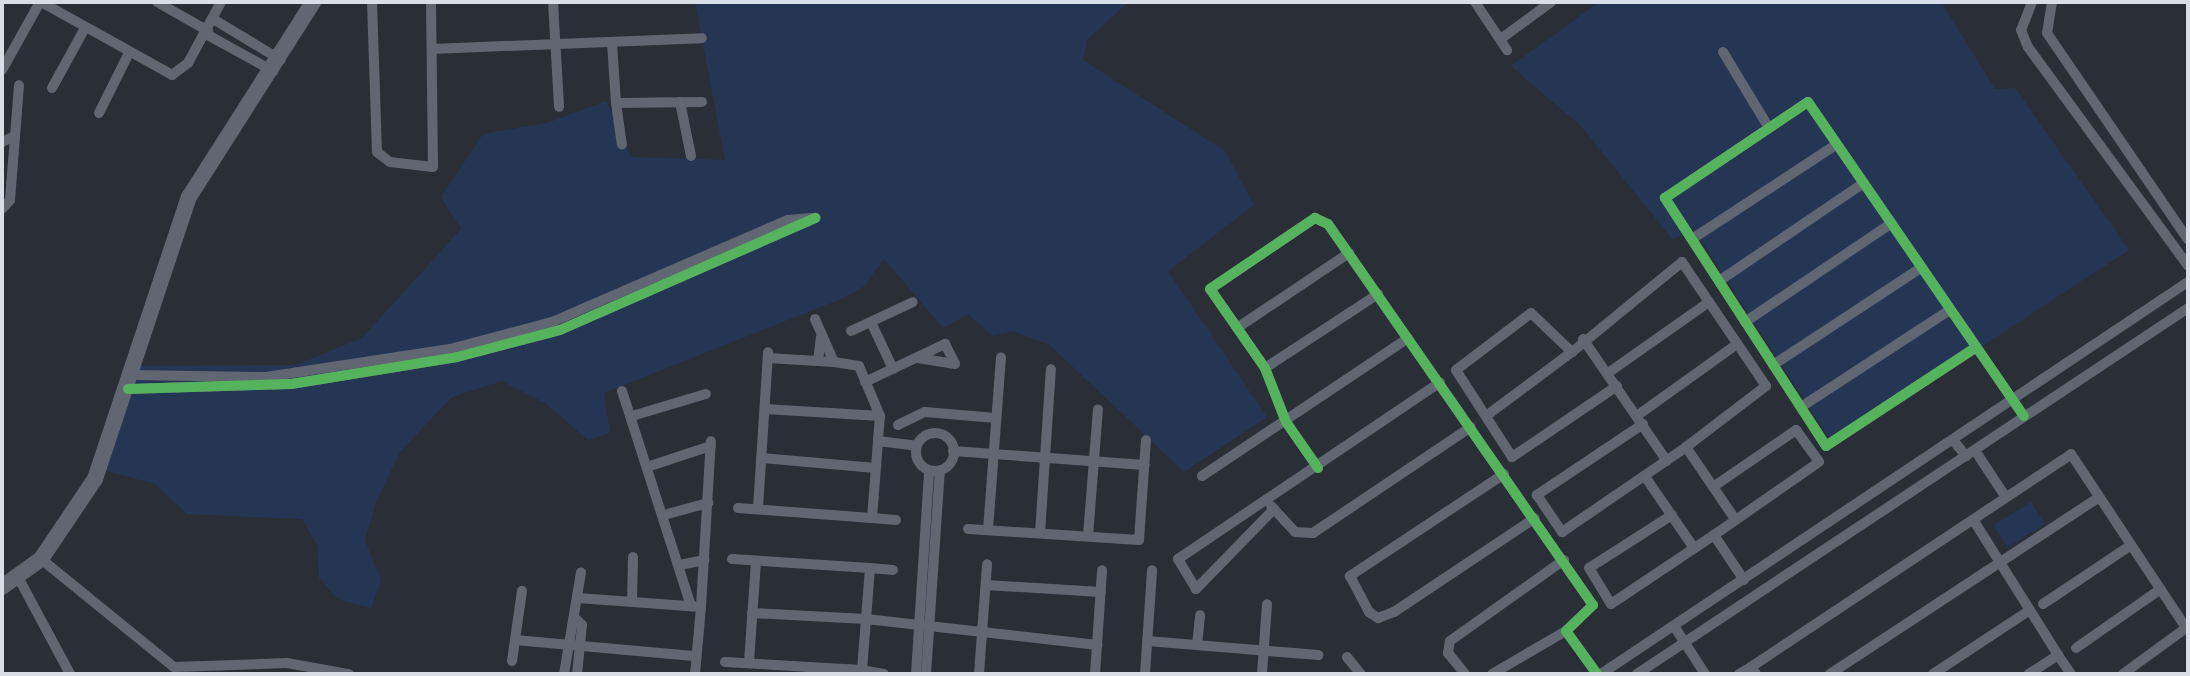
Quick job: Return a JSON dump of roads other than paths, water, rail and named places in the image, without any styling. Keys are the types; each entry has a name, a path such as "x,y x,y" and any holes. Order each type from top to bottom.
{"main road":[{"path":"2,587 41,559 95,479 130,382 189,197 216,149 278,66 313,2"}],"street":[{"path":"2,70 41,2 173,75 207,33 221,2"},
{"path":"157,2 207,33 278,66"},
{"path":"372,2 382,159 433,167 431,2"},
{"path":"553,2 559,107"},
{"path":"1475,2 1502,37 1507,50"},
{"path":"1502,37 1551,2"},
{"path":"2032,2 2021,30 2028,47 2188,266"},
{"path":"2052,2 2047,33 2188,240"},
{"path":"213,19 278,66"},
{"path":"52,88 85,28"},
{"path":"432,49 702,38"},
{"path":"612,43 622,145"},
{"path":"1723,52 1769,128"},
{"path":"99,113 129,53"},
{"path":"2,209 10,200 19,85"},
{"path":"680,102 691,156"},
{"path":"616,103 702,102"},
{"path":"1975,348 1826,446 1665,198 1808,102 1922,267 2010,400 2024,416"},
{"path":"2,142 15,136"},
{"path":"1692,239 1837,144"},
{"path":"1719,281 1864,183"},
{"path":"815,218 560,330 457,357 291,384 130,382 267,377 450,349 552,322 788,220 815,218"},
{"path":"1318,468 1286,422 1265,368 1210,289 1214,281 1315,218 1328,224 1349,253 1593,605 1566,631 1492,674"},
{"path":"1745,322 1892,223"},
{"path":"1237,328 1349,253"},
{"path":"1486,416 1572,352 1583,339 1682,262 1766,386 1646,478 1562,532 1537,495 1640,420 1737,344"},
{"path":"1773,365 1922,267"},
{"path":"1566,631 1599,674 2188,282"},
{"path":"1265,368 1378,294"},
{"path":"851,331 914,302"},
{"path":"1608,373 1709,302"},
{"path":"1637,674 2188,308"},
{"path":"1801,407 1950,310"},
{"path":"1572,352 1531,313 1457,365 1512,457 1617,386"},
{"path":"815,319 834,362"},
{"path":"871,322 893,369"},
{"path":"818,361 821,337"},
{"path":"1202,477 1408,338"},
{"path":"1583,339 1667,461"},
{"path":"758,508 768,355 859,366 880,415 872,517"},
{"path":"988,530 1001,357"},
{"path":"865,382 916,358"},
{"path":"1040,533 1051,369"},
{"path":"1274,509 1196,589 1178,559 1266,498 1318,468 1440,382"},
{"path":"622,390 696,607"},
{"path":"632,416 706,394"},
{"path":"765,408 880,415"},
{"path":"1088,536 1098,409"},
{"path":"898,425 925,412 996,418"},
{"path":"1266,498 1295,532 1313,533 1471,427"},
{"path":"1672,515 1589,568 1611,604 1819,462 1796,430 1713,487"},
{"path":"878,441 917,446 937,433 953,451 1144,465"},
{"path":"968,529 1139,540 1146,440"},
{"path":"1953,440 1971,454 2005,496"},
{"path":"647,467 711,444 704,560 696,607 695,674"},
{"path":"917,446 918,461 935,470"},
{"path":"1686,447 1735,519"},
{"path":"926,674 925,627 935,470 953,451"},
{"path":"1739,674 1753,671 1974,521 2005,496 2071,454 2161,589 2185,632 2123,674"},
{"path":"761,458 876,468"},
{"path":"1504,474 1358,568 1351,584 1369,612 1378,618 1394,612 1535,518"},
{"path":"1646,478 1694,548"},
{"path":"1830,674 2099,498"},
{"path":"664,515 708,503"},
{"path":"738,508 896,520"},
{"path":"1974,521 2071,674"},
{"path":"1714,535 1744,580"},
{"path":"2043,604 2132,545"},
{"path":"632,601 633,557"},
{"path":"41,559 174,667 287,663 349,674"},
{"path":"732,559 893,570"},
{"path":"680,565 704,560"},
{"path":"1465,674 1448,653 1450,641 1564,560"},
{"path":"748,662 756,562"},
{"path":"979,674 987,564"},
{"path":"862,670 870,568"},
{"path":"1096,674 1102,570"},
{"path":"1145,674 1152,570"},
{"path":"564,674 576,619 581,572"},
{"path":"18,577 70,674"},
{"path":"986,585 1101,592"},
{"path":"2076,648 2161,589"},
{"path":"512,662 522,591"},
{"path":"578,598 696,607"},
{"path":"1262,674 1267,604"},
{"path":"1933,674 2030,610"},
{"path":"752,613 866,619 1098,645"},
{"path":"1197,645 1200,615"},
{"path":"576,619 582,625 577,674"},
{"path":"1674,626 1705,674"},
{"path":"916,674 925,627"},
{"path":"515,640 579,649 696,656"},
{"path":"1147,641 1318,655"},
{"path":"2029,674 2058,655"},
{"path":"1347,657 1360,674"},
{"path":"725,662 862,670 884,674"}]}
